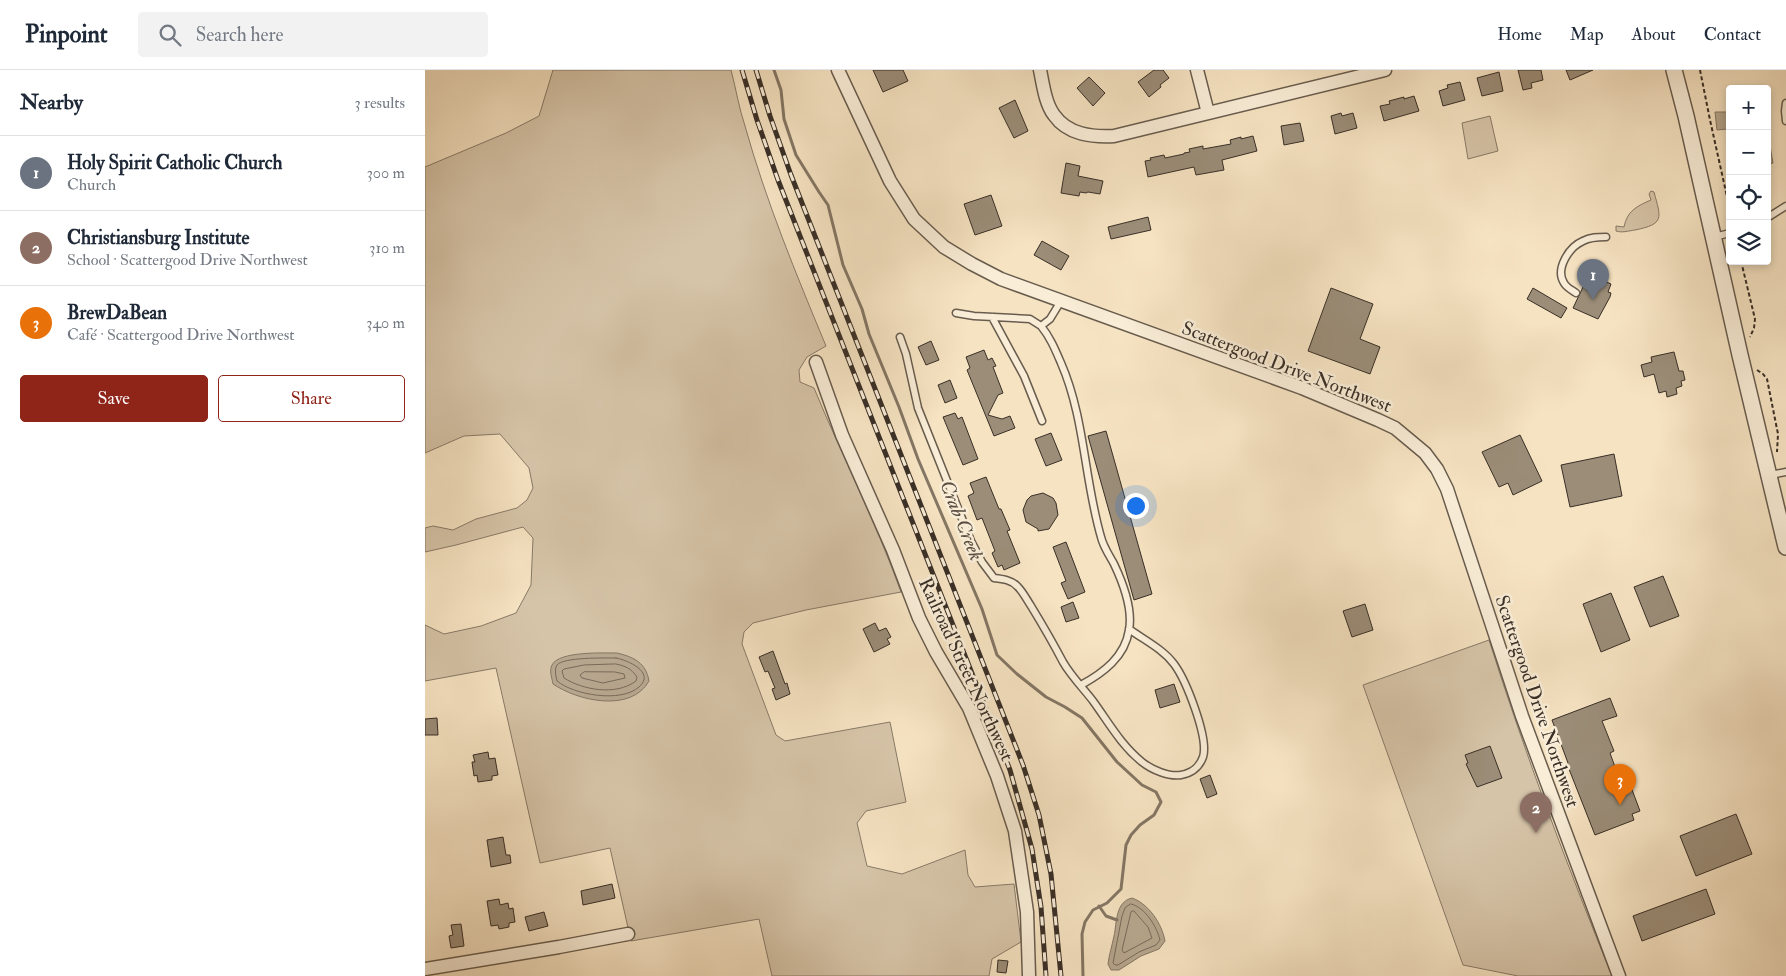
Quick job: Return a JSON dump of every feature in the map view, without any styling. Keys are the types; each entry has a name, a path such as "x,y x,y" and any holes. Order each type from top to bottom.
{"street":[{"name":"Scattergood Drive Northwest","path":"838,70 890,181 915,219 944,247 1001,279 1302,388 1378,420 1395,428 1425,453 1437,469 1447,489 1522,716 1619,976"},
{"path":"1040,70 1053,115 1065,126 1079,134 1095,137 1114,136 1208,114 1354,74 1385,70"},
{"path":"1197,70 1208,114"},
{"path":"1674,70 1686,116 1712,238 1778,474 1786,546"},
{"name":"Railroad Street Northwest","path":"817,362 842,435 893,550 919,618 936,652 969,708 997,776 1015,831 1027,912 1029,976"},
{"path":"425,969 628,934"}],"lane":[{"path":"1786,103 1786,121"},
{"path":"1771,215 1786,206"},
{"path":"1712,238 1726,234"},
{"path":"1576,293 1564,283 1561,276 1565,258 1582,241 1606,237"},
{"path":"1041,326 1050,319 1061,301"},
{"path":"956,313 1030,319 1041,326 1050,336 1069,382 1082,430 1094,512 1101,539 1118,573 1128,604 1129,629 1123,649 1111,665 1081,685"},
{"path":"993,317 1025,376 1042,421"},
{"path":"900,337 906,354 918,408 971,541 982,562 994,578 1007,579 1018,587 1051,638 1065,664 1124,746 1144,764 1168,774 1178,776 1190,773 1198,767 1203,755 1203,742 1198,719 1183,679 1165,654 1129,629"}],"path":[{"path":"1700,70 1709,120 1726,193"},
{"path":"1742,265 1755,319 1754,328 1749,340"},
{"path":"1752,366 1767,379 1778,434 1776,462 1778,474"}],"shaded area":[{"path":"553,70 731,70 743,119 762,182 826,346 807,357 799,370 800,382 814,388 881,540 901,592 806,610 753,623 744,632 742,644 776,735 785,741 890,722 906,802 866,811 857,823 867,866 902,874 965,850 968,875 975,887 1014,884 1021,942 992,959 989,976 772,976 759,919 631,941 610,848 540,863 496,668 425,681 425,625 444,634 481,626 516,613 531,585 533,538 523,527 425,552 425,528 433,526 453,530 476,519 517,508 527,500 533,488 529,468 500,434 464,436 425,453 425,167 506,133 539,116"},
{"path":"1490,116 1498,151 1468,159 1462,123"},
{"path":"1651,191 1654,192 1659,214 1656,222 1645,228 1623,232 1616,231 1616,226 1624,227 1625,221 1633,210 1651,200 1649,194"},
{"path":"1489,640 1547,809 1612,976 1518,976 1463,965 1363,685"}],"water":[{"path":"1715,112 1726,112 1726,129 1717,130"},
{"path":"617,653 634,659 642,665 649,681 641,691 630,697 604,701 590,699 576,695 553,684 551,670 556,660 572,655"},
{"path":"1132,898 1144,905 1154,915 1165,941 1159,949 1141,956 1119,970 1111,970 1108,964 1118,914 1122,904"}],"building":[{"path":"873,70 903,70 908,81 883,92"},
{"path":"1154,70 1163,70 1169,78 1149,97 1138,82"},
{"path":"1518,70 1541,70 1543,80 1531,83 1532,88 1523,90"},
{"path":"1566,70 1593,70 1570,80"},
{"path":"1499,72 1503,91 1482,96 1477,78"},
{"path":"1089,77 1105,93 1093,106 1077,88"},
{"path":"1460,82 1465,100 1443,106 1439,91 1448,88 1447,85"},
{"path":"1414,96 1419,111 1384,121 1380,106 1390,104 1389,101"},
{"path":"1015,100 1028,131 1014,138 999,108"},
{"path":"1341,113 1342,116 1353,113 1357,128 1335,134 1331,116"},
{"path":"1300,123 1304,141 1284,145 1281,126"},
{"path":"1253,136 1257,151 1222,160 1224,170 1196,175 1194,167 1148,177 1145,161 1151,160 1150,158 1164,155 1165,158 1184,154 1190,152 1189,149 1203,146 1203,149 1231,144 1230,140"},
{"path":"1066,163 1080,166 1078,176 1103,181 1100,194 1080,192 1079,196 1061,193"},
{"path":"991,195 1002,226 975,235 964,204"},
{"path":"1148,217 1151,230 1111,239 1108,227"},
{"path":"1042,241 1069,256 1061,270 1034,255"},
{"path":"1593,276 1611,284 1608,292 1611,293 1610,297 1598,319 1573,308 1584,285 1587,282 1590,283"},
{"path":"1331,288 1373,304 1360,339 1380,347 1370,374 1308,351"},
{"path":"1533,288 1567,308 1561,318 1527,299"},
{"path":"931,341 939,360 926,365 918,347"},
{"path":"984,350 988,360 992,358 996,366 993,367 1003,393 998,395 988,415 1002,419 1010,416 1015,428 994,436 967,370 970,368 966,357"},
{"path":"1674,352 1679,371 1683,371 1685,380 1681,381 1682,386 1676,388 1677,394 1667,397 1666,391 1659,393 1654,374 1644,377 1641,365 1652,362 1651,357"},
{"path":"950,380 957,398 945,403 938,385"},
{"path":"955,413 958,419 962,417 978,459 963,465 943,417"},
{"path":"1106,431 1152,594 1134,600 1088,436"},
{"path":"1051,433 1062,460 1046,466 1035,439"},
{"path":"1520,435 1542,481 1513,495 1508,483 1499,487 1482,452"},
{"path":"1614,454 1622,496 1570,507 1561,465"},
{"path":"986,477 1010,530 1007,531 1020,563 1004,570 1002,565 998,567 992,553 995,551 982,518 977,520 968,496 974,493 970,483"},
{"path":"1043,493 1053,498 1058,515 1049,529 1038,531 1038,529 1026,522 1023,510 1031,496"},
{"path":"1066,542 1085,592 1068,599 1061,583 1066,581 1053,547"},
{"path":"1663,576 1679,616 1650,627 1634,587"},
{"path":"1611,593 1630,640 1601,652 1583,604"},
{"path":"1073,602 1079,618 1066,622 1061,607"},
{"path":"1365,604 1373,630 1352,637 1343,611"},
{"path":"875,623 879,631 886,628 891,637 887,639 890,644 874,652 863,629"},
{"path":"773,651 790,694 776,700 772,689 775,688 768,671 765,672 759,657"},
{"path":"1174,684 1180,702 1160,708 1155,690"},
{"path":"1610,698 1617,716 1602,721 1614,751 1610,753 1623,789 1631,787 1640,811 1632,814 1634,820 1595,835 1552,720"},
{"path":"437,718 438,735 425,735 425,719"},
{"path":"1490,746 1502,778 1477,787 1466,764 1468,763 1465,755"},
{"path":"488,752 489,759 495,758 498,775 492,776 492,780 478,782 477,775 474,776 472,762 475,762 473,755"},
{"path":"1210,775 1217,794 1207,798 1200,779"},
{"path":"1736,814 1752,854 1696,876 1680,836"},
{"path":"503,837 506,855 510,855 511,863 491,867 487,840"},
{"path":"612,884 615,898 583,905 581,891"},
{"path":"1706,889 1715,914 1642,941 1633,916"},
{"path":"499,899 500,905 508,903 509,909 513,908 515,922 509,923 509,927 499,929 498,925 491,926 487,901"},
{"path":"544,912 548,926 529,931 525,917"},
{"path":"461,924 464,946 451,948 449,936 453,935 451,925"},
{"path":"998,960 1008,961 1006,973 997,972"}],"waterway":[{"name":"Crab Creek","path":"774,70 781,90 784,119 796,155 828,205 843,265 862,309 869,334 918,459 982,609 997,655 1046,697 1082,718 1117,762 1142,785 1156,792 1161,802 1154,815 1140,825 1131,835 1126,845 1121,889 1107,903 1093,910 1085,922 1082,934 1083,976"},
{"name":"Crab Creek","path":"1099,906 1106,916 1117,920"}],"railway":[{"path":"742,70 778,180 1010,770 1032,849 1041,907 1046,976"},
{"path":"756,70 791,175 1023,765 1039,815 1051,874 1061,976"}],"place":[{"name":"Holy Spirit Catholic Church","path":"1593,300"},
{"name":"BrewDaBean","path":"1620,805"},
{"name":"Christiansburg Institute","path":"1536,833"}]}
